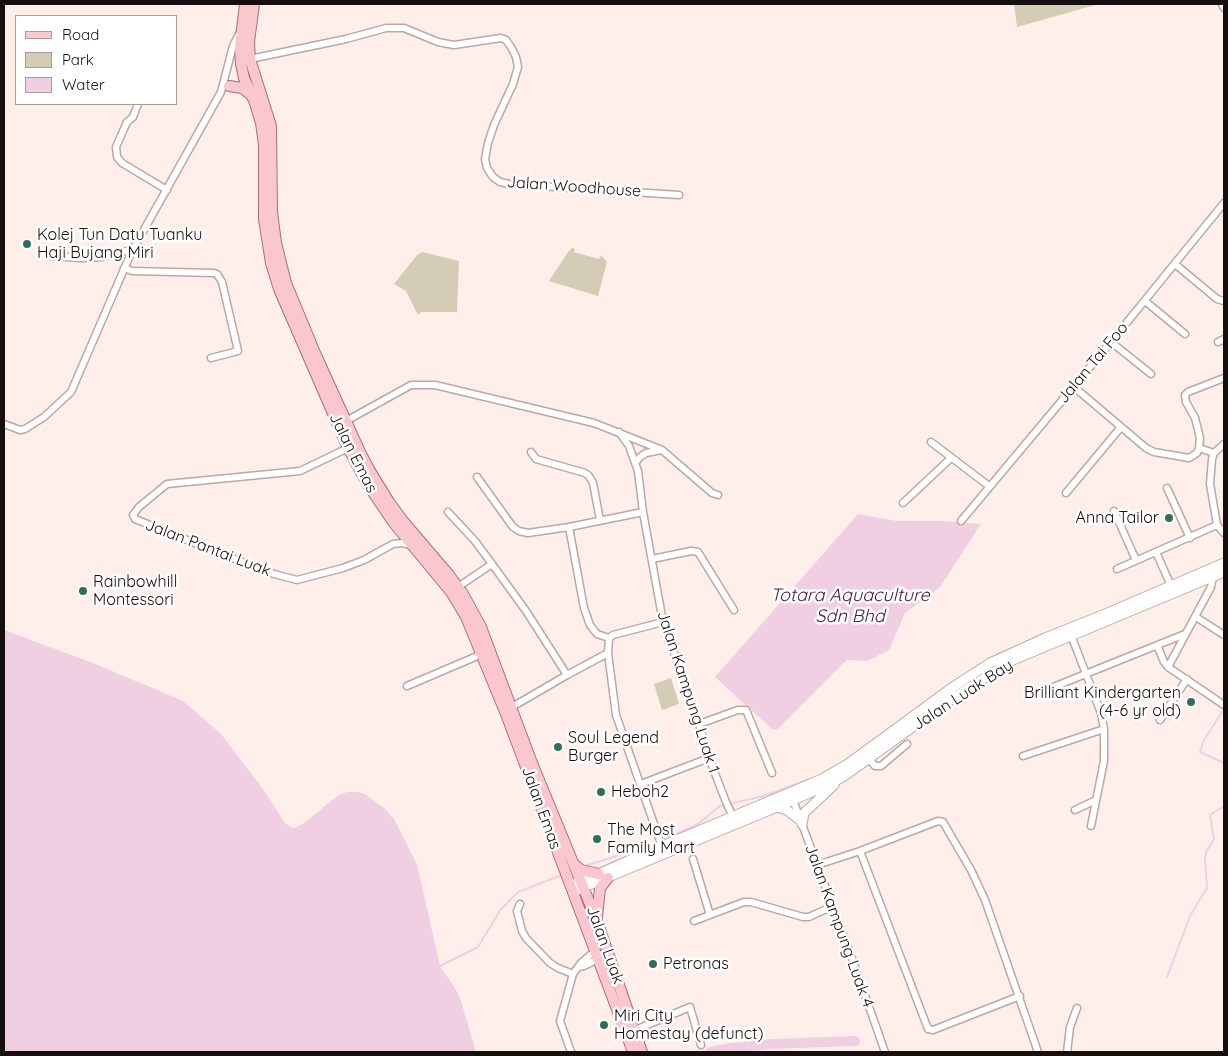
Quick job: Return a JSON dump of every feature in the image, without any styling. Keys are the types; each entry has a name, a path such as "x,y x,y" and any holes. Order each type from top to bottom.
{"main road":[{"name":"Jalan Emas","path":"245,4 240,56 244,78 259,112 263,134 264,219 271,263 279,289 348,448 368,485 397,527 451,592 466,617 482,654 568,880"},
{"name":"Jalan Emas","path":"254,4 249,42 250,59 271,126 272,212 276,243 296,307 363,458 389,502 458,587 481,627 578,873"},
{"path":"244,78 250,72 250,59"},
{"path":"225,89 242,88 250,94"},
{"path":"578,873 603,876 597,921"},
{"name":"Jalan Luak","path":"578,873 597,921 642,1052"},
{"name":"Jalan Luak","path":"568,880 633,1052"}],"street":[{"path":"1222,4 1224,8"},
{"path":"4,424 20,430 25,429 44,417 71,392 131,253 225,89 233,46 242,27"},
{"name":"Jalan Woodhouse","path":"250,59 346,39 386,28 404,28 438,42 454,45 501,38 506,40 511,47 516,56 518,67 514,84 494,125 488,143 485,159 492,177 500,182 509,184 679,195"},
{"path":"225,89 244,78"},
{"path":"138,105 133,117 127,122 116,147 117,158 122,163 167,190"},
{"name":"Jalan Tai Foo","path":"961,522 1224,203"},
{"path":"51,256 86,258 102,257 126,251 131,253"},
{"path":"1175,264 1217,299 1224,301"},
{"path":"124,268 132,271 214,272 217,274 222,282 238,353 211,358"},
{"path":"1145,301 1184,334"},
{"path":"1111,342 1151,374"},
{"path":"1074,387 1146,448 1154,452 1188,458 1194,456 1199,448 1199,429 1186,402 1185,395 1188,392 1224,378"},
{"path":"346,421 411,385 426,384 594,422 662,450 712,493 718,494"},
{"path":"1066,493 1121,427"},
{"name":"Jalan Kampung Luak 1","path":"619,432 629,446 636,462 663,622 709,758 733,816"},
{"path":"931,442 989,486"},
{"path":"1224,444 1214,453 1210,484 1217,525 1224,533"},
{"name":"Jalan Pantai Luak","path":"348,448 300,471 167,484 138,507 133,515 135,519 243,562 274,574 297,580 343,568 364,560 393,544"},
{"path":"1199,448 1214,453"},
{"path":"636,462 646,454 662,450"},
{"path":"530,452 536,459 585,473 589,476 593,483 600,520"},
{"path":"903,503 951,458"},
{"path":"477,477 513,527 519,531 528,532 569,526 643,512"},
{"path":"1167,488 1190,538"},
{"path":"1114,510 1136,560"},
{"path":"448,512 475,541 492,564 526,611 567,674"},
{"path":"1117,569 1217,525"},
{"path":"569,526 584,608 590,626 597,634 609,638"},
{"path":"397,527 393,544 407,543 413,545"},
{"path":"652,559 691,551 698,552 734,610"},
{"path":"1156,552 1171,586"},
{"path":"458,587 492,564"},
{"name":"Jalan Luak Bay","path":"568,880 578,873 603,876 733,816 777,807 792,795 848,764 953,687 990,663 1045,638 1224,565"},
{"name":"Jalan Luak Bay","path":"603,876 662,847 733,816 844,776 956,696 1013,660 1213,577 1224,565"},
{"path":"1168,667 1212,587 1213,577"},
{"path":"1196,616 1224,635"},
{"path":"609,638 613,635 663,622"},
{"path":"1036,694 1185,634"},
{"path":"1071,635 1101,713 1104,729 1104,760 1090,826"},
{"path":"609,638 608,653 616,715 662,847"},
{"path":"1157,646 1168,667 1224,705"},
{"path":"512,707 567,674 608,653"},
{"path":"407,686 482,654"},
{"path":"1160,720 1187,679"},
{"path":"699,724 738,710 746,710 772,773"},
{"path":"1024,756 1104,729"},
{"path":"869,758 875,766 881,766 908,744"},
{"path":"641,784 709,758"},
{"path":"777,807 788,810 801,822 804,813 844,776"},
{"name":"Jalan Kampung Luak 4","path":"792,795 884,1052"},
{"path":"1075,810 1096,800"},
{"path":"817,865 860,851 938,821 943,822 971,870 985,900 1038,1052"},
{"path":"860,851 928,1029 933,1030 1021,999"},
{"path":"693,859 710,915"},
{"path":"694,922 744,902 751,902 803,917 809,917 833,906"},
{"path":"520,904 517,911 522,931 526,938 550,963 573,974"},
{"path":"570,1052 560,1021 573,974 579,967 584,966 596,955"},
{"path":"635,1030 690,1007 701,1045"},
{"path":"1066,1052 1070,1028 1077,1008"}],"green space":[{"path":"1014,4 1099,4 1017,27"},
{"path":"572,248 575,249 574,252 599,259 601,255 607,262 598,296 549,281"},
{"path":"422,252 459,261 457,312 421,312 418,315 406,291 394,284 417,255"},
{"path":"671,678 679,704 662,710 654,684"}],"water":[{"name":"Totara Aquaculture Sdn Bhd","path":"858,514 897,521 942,521 981,524 940,587 905,613 889,650 867,661 847,660 777,730 772,729 715,677"},
{"path":"4,630 93,663 183,701 221,734 263,789 285,823 291,827 295,828 304,823 339,795 347,792 365,794 384,808 394,819 417,864 440,966 460,998 476,1052 4,1052"}],"waterway":[{"path":"1222,712 1204,740 1200,752 1224,763"},
{"path":"585,866 654,844 698,824 720,806 764,796 807,780"},
{"path":"1167,977 1191,914 1207,888 1205,858 1206,852 1214,839 1210,815 1224,806"},
{"path":"440,966 478,947 501,909 518,892 562,875"},
{"path":"710,1052 771,1044 855,1041"}],"place":[{"name":"Kolej Tun Datu Tuanku Haji Bujang Miri","path":"27,244"},
{"name":"Anna Tailor","path":"1169,518"},
{"name":"Rainbowhill Montessori","path":"83,591"},
{"name":"Brilliant Kindergarten (4-6 yr old)","path":"1191,702"},
{"name":"Soul Legend Burger","path":"558,747"},
{"name":"Heboh2","path":"601,792"},
{"name":"The Most Family Mart","path":"597,839"},
{"name":"Petronas","path":"653,964"},
{"name":"Miri City Homestay (defunct)","path":"604,1025"}]}
